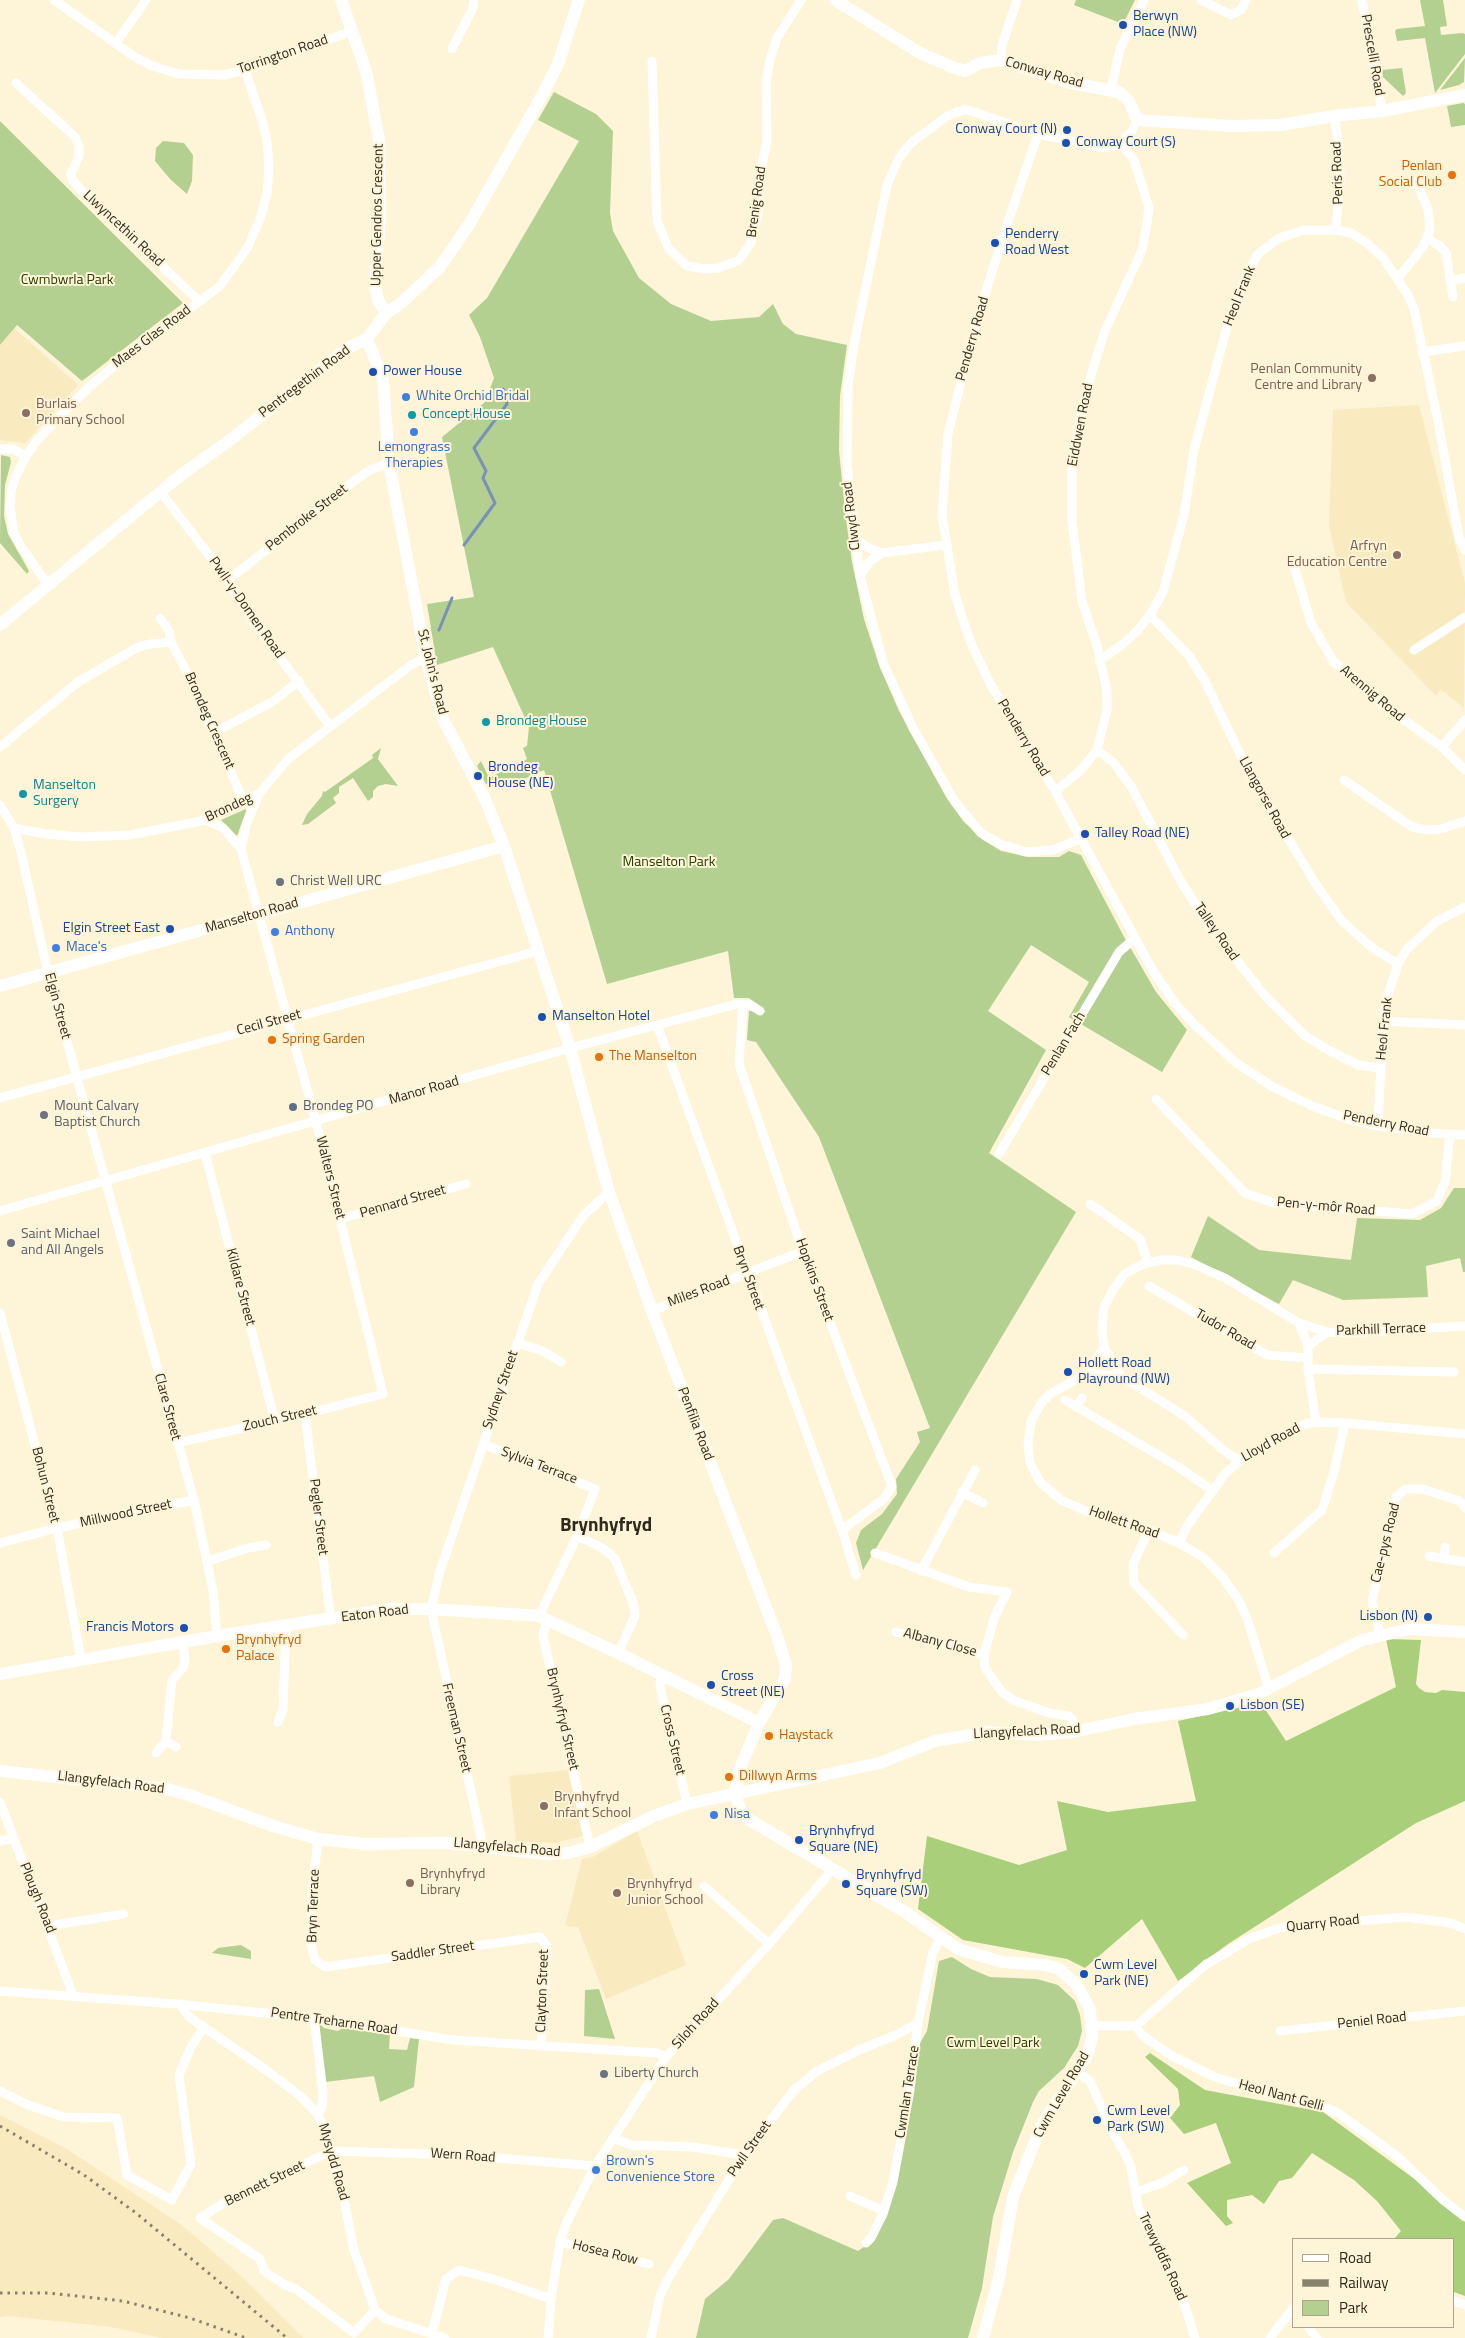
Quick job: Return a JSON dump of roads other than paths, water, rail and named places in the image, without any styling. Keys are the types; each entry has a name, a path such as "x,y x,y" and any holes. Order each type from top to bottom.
{"street":[{"name":"Torrington Road","path":"54,0 152,66 179,74 224,75 245,70 352,31"},
{"path":"116,43 146,0"},
{"name":"Upper Gendros Crescent","path":"341,0 366,71 379,140 380,220 375,282 378,300 386,313"},
{"path":"452,49 473,8 474,0"},
{"name":"Pentregethin Road","path":"0,625 160,491 349,347 367,339 386,313 400,304 440,266 470,223 540,99 558,64 579,0"},
{"name":"Brenig Road","path":"652,61 657,221 669,250 687,266 704,269 719,268 738,260 751,244 758,213 761,170 767,140 766,82 770,60 777,38 801,0"},
{"name":"Conway Road","path":"835,0 920,53 952,67 965,71 988,60 1001,60 1071,83 1119,92 1135,111 1137,120"},
{"path":"1001,60 1002,45 1017,0"},
{"path":"1111,90 1120,49 1144,0"},
{"path":"1201,0 1231,15 1241,10 1246,0"},
{"name":"Prescelli Road","path":"1362,0 1382,111"},
{"name":"Maes Glas Road","path":"48,585 20,545 11,520 11,492 15,478 26,456 38,439 88,388 125,356 220,286 248,247 267,193 269,168 267,140 245,70"},
{"name":"Llwyncethin Road","path":"16,84 75,137 79,146 79,156 71,174 80,189 200,301"},
{"path":"1038,134 1099,147 1110,147 1120,143 1132,131 1137,120 1232,126 1281,125 1334,116 1382,111 1465,95"},
{"name":"Clwyd Road","path":"1038,134 965,109 947,116 911,143 899,158 888,185 854,344 848,386 847,465 860,576 884,665 914,730 955,802 981,833 1000,844 1026,852 1052,850 1082,838"},
{"name":"Peris Road","path":"1334,116 1340,180 1336,230"},
{"name":"Penderry Road","path":"1038,134 1002,239 977,322 948,434 942,516 945,545 955,596 970,642 991,685 1082,838 1135,938 1174,1002 1194,1024 1235,1062 1273,1087 1312,1106 1351,1120 1378,1126 1465,1135"},
{"name":"Eiddwen Road","path":"1055,791 1080,771 1097,750 1108,710 1107,691 1097,646 1082,601 1072,521 1072,462 1085,395 1104,333 1142,250 1146,229 1149,208 1137,168 1134,160 1120,143"},
{"path":"1398,278 1428,238 1430,221 1416,181"},
{"name":"Heol Frank","path":"1099,661 1123,644 1150,615 1163,592 1184,515 1194,450 1228,323 1246,275 1258,254 1279,238 1304,230 1336,230 1352,233 1367,243 1384,259 1398,278 1414,308 1438,421 1459,537 1465,550"},
{"path":"1428,238 1440,246 1446,253 1453,297"},
{"path":"1450,281 1464,278"},
{"name":"St. John's Road","path":"367,339 383,379 389,463 426,658 443,719 484,797 504,846 570,1048"},
{"path":"1422,352 1465,346"},
{"path":"0,449 12,449 26,456"},
{"name":"Pembroke Street","path":"228,580 358,478 370,470 389,463"},
{"name":"Pwll-y-Domen Road","path":"160,491 228,580 254,621 330,726"},
{"path":"855,538 867,547 882,552 945,545"},
{"path":"860,576 869,562 882,552"},
{"name":"Arennig Road","path":"1295,569 1311,623 1333,661 1383,705 1442,747 1465,770"},
{"name":"Llangorse Road","path":"1150,615 1189,656 1206,683 1250,775 1314,883 1341,920 1371,947 1398,964"},
{"path":"1414,650 1465,617"},
{"name":"Brondeg Crescent","path":"160,618 170,631 171,642 177,650 215,732 244,802"},
{"path":"0,747 78,682 138,647 171,642"},
{"name":"Brondeg","path":"14,828 45,834 81,837 130,835 206,820 260,793 288,759 411,665 426,658"},
{"path":"215,732 272,702 299,681"},
{"path":"1442,747 1465,720"},
{"name":"Talley Road","path":"1097,750 1113,762 1131,786 1180,880 1236,961 1266,997 1291,1023 1317,1043 1358,1065 1380,1068"},
{"path":"1344,780 1412,827 1426,830 1441,829 1465,821"},
{"name":"Walters Street","path":"241,849 247,822 260,793"},
{"name":"Elgin Street","path":"0,806 14,828 48,973 106,1180"},
{"name":"Walters Street","path":"206,820 223,828 241,849 316,1122 383,1394"},
{"name":"Manselton Road","path":"0,986 504,846"},
{"name":"Heol Frank","path":"1378,1126 1383,1021 1387,997 1398,964 1407,949 1437,921 1465,907"},
{"name":"Penlan Fach","path":"999,1154 1119,952 1135,938"},
{"name":"Cecil Street","path":"0,1098 286,1018 538,951"},
{"path":"742,1004 757,1007 760,1011"},
{"name":"Manor Road","path":"0,1211 570,1048 742,1004"},
{"name":"Hopkins Street","path":"742,1004 739,1064 803,1252 892,1486 885,1498 842,1530"},
{"path":"1383,1021 1465,1024"},
{"name":"Bryn Street","path":"657,1025 746,1274 842,1530 856,1575"},
{"name":"Penfilia Road","path":"570,1048 609,1192 652,1311 776,1633 786,1665 785,1679 759,1723 740,1768 735,1792"},
{"name":"Pen-y-môr Road","path":"1156,1099 1245,1193 1274,1204 1412,1214 1437,1201 1446,1182 1450,1134"},
{"name":"Kildare Street","path":"205,1153 275,1421"},
{"name":"Clare Street","path":"106,1180 194,1500 213,1590 217,1636"},
{"name":"Pennard Street","path":"340,1219 466,1184"},
{"name":"Sydney Street","path":"431,1609 440,1571 538,1284 583,1216 609,1192"},
{"path":"1090,1204 1140,1239 1148,1263"},
{"name":"Miles Road","path":"652,1311 803,1252"},
{"path":"1122,1378 1104,1347 1102,1331 1104,1307 1114,1288 1125,1274 1148,1263 1177,1260 1193,1264 1225,1278 1299,1322 1308,1346 1308,1368 1316,1422"},
{"name":"Tudor Road","path":"1149,1286 1267,1355 1307,1358"},
{"name":"Bohun Street","path":"0,1313 57,1528 81,1660"},
{"name":"Parkhill Terrace","path":"1299,1322 1326,1332 1348,1333 1465,1326"},
{"path":"1308,1346 1326,1332"},
{"path":"518,1343 543,1352 561,1362"},
{"name":"Hollett Road","path":"1104,1347 1088,1373 1050,1394 1042,1402 1031,1421 1028,1443 1030,1463 1040,1482 1061,1500 1086,1511 1149,1530 1179,1543 1204,1558 1224,1578 1239,1601 1248,1621 1269,1689"},
{"path":"1308,1368 1454,1372"},
{"path":"1088,1373 1122,1378 1185,1416 1222,1449 1239,1460"},
{"name":"Zouch Street","path":"177,1443 383,1394"},
{"path":"1076,1407 1082,1398"},
{"path":"1065,1400 1180,1468 1213,1491"},
{"name":"Pegler Street","path":"305,1414 331,1620"},
{"name":"Lloyd Road","path":"1179,1543 1186,1526 1224,1475 1239,1460 1297,1428 1316,1422 1465,1434"},
{"path":"1274,1552 1322,1510 1334,1472 1344,1423"},
{"name":"Sylvia Terrace","path":"483,1444 595,1489 577,1536"},
{"path":"921,1571 975,1470"},
{"name":"Cae-pys Road","path":"1380,1634 1372,1600 1396,1497 1406,1489 1422,1489 1460,1501 1465,1508"},
{"path":"962,1492 984,1503"},
{"name":"Millwood Street","path":"0,1543 57,1528 194,1500"},
{"path":"1149,1530 1133,1564 1134,1583 1183,1635"},
{"path":"543,1618 577,1536 604,1549 615,1559 633,1602 635,1616 618,1653"},
{"path":"208,1561 248,1548 266,1545"},
{"path":"1444,1558 1445,1547"},
{"path":"875,1553 969,1587 1006,1592 994,1618 984,1655 985,1668 1002,1692 1013,1700 1043,1711 1069,1716 1072,1719 1073,1732"},
{"path":"1429,1556 1465,1562"},
{"name":"Eaton Road","path":"0,1674 217,1636 390,1610 431,1609 543,1618 759,1723"},
{"name":"Freeman Street","path":"431,1609 481,1837 480,1848"},
{"name":"Brynhyfryd Street","path":"543,1618 543,1635 590,1847"},
{"path":"278,1722 283,1710 286,1626"},
{"name":"Llangyfelach Road","path":"0,1772 167,1789 192,1796 273,1826 318,1839 365,1844 447,1843 546,1854 568,1853 590,1847 654,1816 687,1804 735,1792 880,1763 936,1741 988,1732 1039,1735 1073,1732 1134,1719 1208,1709 1269,1689 1362,1640 1380,1634 1410,1629 1465,1632"},
{"name":"Albany Close","path":"896,1632 984,1655"},
{"path":"156,1753 166,1741 172,1680 179,1675 185,1661 183,1642"},
{"name":"Cross Street","path":"661,1675 660,1687 687,1804"},
{"path":"166,1741 176,1747"},
{"name":"Cwm Level Road","path":"735,1792 740,1810 748,1818 902,1910 958,1949 986,1959 1045,1965 1058,1969 1076,1984 1084,1994 1090,2009 1093,2026 1087,2056 1041,2126 1013,2197 999,2278 983,2338"},
{"name":"Plough Road","path":"0,1802 73,1995"},
{"path":"0,1841 13,1838"},
{"name":"Bryn Terrace","path":"318,1839 312,1892 311,1944 315,1960 325,1968"},
{"name":"Siloh Road","path":"548,2338 551,2299 560,2242 566,2224 595,2166 666,2057 769,1944 831,1869"},
{"path":"704,1886 769,1944"},
{"path":"48,1926 124,1914"},
{"name":"Quarry Road","path":"1136,2026 1205,1965 1250,1938 1283,1927 1406,1917 1451,1923 1465,1928"},
{"name":"Saddler Street","path":"325,1968 540,1937"},
{"name":"Clayton Street","path":"540,1937 547,1946 541,2046"},
{"name":"Cwmlan Terrace","path":"866,2242 871,2238 884,2212 893,2182 910,2090 918,2023 933,1952 941,1937"},
{"name":"Pentre Treharne Road","path":"0,1991 180,2004 314,2018 453,2040 657,2053 666,2057"},
{"name":"Mysydd Road","path":"180,2004 189,2017 292,2090 318,2114 331,2151 344,2199 353,2247 375,2310"},
{"name":"Peniel Road","path":"1280,2031 1465,2011"},
{"path":"314,2018 323,2092 322,2107 318,2114"},
{"name":"Pwll Street","path":"651,2338 660,2296 668,2279 744,2155 794,2090 817,2071 918,2023"},
{"path":"1093,2026 1136,2026"},
{"name":"Heol Nant Gelli","path":"1136,2026 1142,2036 1158,2047 1207,2074 1242,2086 1324,2107 1338,2113 1398,2156 1443,2200 1465,2217"},
{"path":"0,2091 28,2105 64,2117 117,2118 127,2175 172,2200 191,2164 179,2075 191,2047 204,2027"},
{"name":"Trewyddfa Road","path":"1078,2072 1090,2081 1112,2132 1126,2155 1142,2215 1186,2309 1195,2338"},
{"path":"613,2138 631,2144 693,2148 744,2155"},
{"name":"Wern Road","path":"331,2151 461,2155 595,2166"},
{"name":"Bennett Street","path":"331,2151 222,2204 200,2218 260,2259 264,2270 285,2285 296,2289 354,2333 375,2310"},
{"path":"1136,2192 1162,2183 1184,2170"},
{"path":"850,2196 884,2212"},
{"name":"Hosea Row","path":"560,2242 649,2264"},
{"path":"432,2333 446,2279 459,2270 493,2279 551,2299"},
{"path":"375,2310 386,2319 445,2338"},
{"path":"1270,2338 1292,2310"},
{"path":"1309,2328 1317,2338"}],"waterway":[{"path":"464,545 495,503 483,478 486,471 474,448 507,404 503,389"},
{"path":"439,630 452,598"}],"railway":[{"path":"0,2126 84,2175 136,2213 287,2338"},
{"path":"0,2293 48,2293 123,2301 190,2318 246,2338"}],"place":[{"name":"Berwyn Place (NW)","path":"1123,25"},
{"name":"Conway Court (N)","path":"1067,130"},
{"name":"Conway Court (S)","path":"1066,143"},
{"name":"Penlan Social Club","path":"1452,175"},
{"name":"Penderry Road West","path":"995,243"},
{"name":"Power House","path":"373,372"},
{"name":"Penlan Community Centre and Library","path":"1372,378"},
{"name":"White Orchid Bridal","path":"406,397"},
{"name":"Burlais Primary School","path":"26,413"},
{"name":"Concept House","path":"412,415"},
{"name":"Lemongrass Therapies","path":"414,432"},
{"name":"Arfryn Education Centre","path":"1397,555"},
{"name":"Brondeg House","path":"486,722"},
{"name":"Brondeg House (NE)","path":"478,776"},
{"name":"Manselton Surgery","path":"23,794"},
{"name":"Talley Road (NE)","path":"1085,834"},
{"name":"Christ Well URC","path":"280,882"},
{"name":"Elgin Street East","path":"170,929"},
{"name":"Anthony","path":"275,932"},
{"name":"Mace's","path":"56,948"},
{"name":"Manselton Hotel","path":"542,1017"},
{"name":"Spring Garden","path":"272,1040"},
{"name":"The Manselton","path":"599,1057"},
{"name":"Brondeg PO","path":"293,1107"},
{"name":"Mount Calvary Baptist Church","path":"44,1115"},
{"name":"Saint Michael and All Angels","path":"11,1243"},
{"name":"Hollett Road Playround (NW)","path":"1068,1372"},
{"name":"Lisbon (N)","path":"1428,1617"},
{"name":"Francis Motors","path":"184,1628"},
{"name":"Brynhyfryd Palace","path":"226,1649"},
{"name":"Cross Street (NE)","path":"711,1685"},
{"name":"Lisbon (SE)","path":"1230,1706"},
{"name":"Haystack","path":"769,1736"},
{"name":"Dillwyn Arms","path":"729,1777"},
{"name":"Brynhyfryd Infant School","path":"544,1806"},
{"name":"Nisa","path":"714,1815"},
{"name":"Brynhyfryd Square (NE)","path":"799,1840"},
{"name":"Brynhyfryd Library","path":"410,1883"},
{"name":"Brynhyfryd Square (SW)","path":"846,1884"},
{"name":"Brynhyfryd Junior School","path":"617,1893"},
{"name":"Cwm Level Park (NE)","path":"1084,1974"},
{"name":"Liberty Church","path":"604,2074"},
{"name":"Cwm Level Park (SW)","path":"1097,2120"},
{"name":"Brown's Convenience Store","path":"596,2170"}],"district":[{"name":"Brynhyfryd","path":"606,1526"}],"park label":[{"name":"Cwmbwrla Park","path":"67,281"},
{"name":"Manselton Park","path":"669,863"},
{"name":"Cwm Level Park","path":"993,2044"}]}
